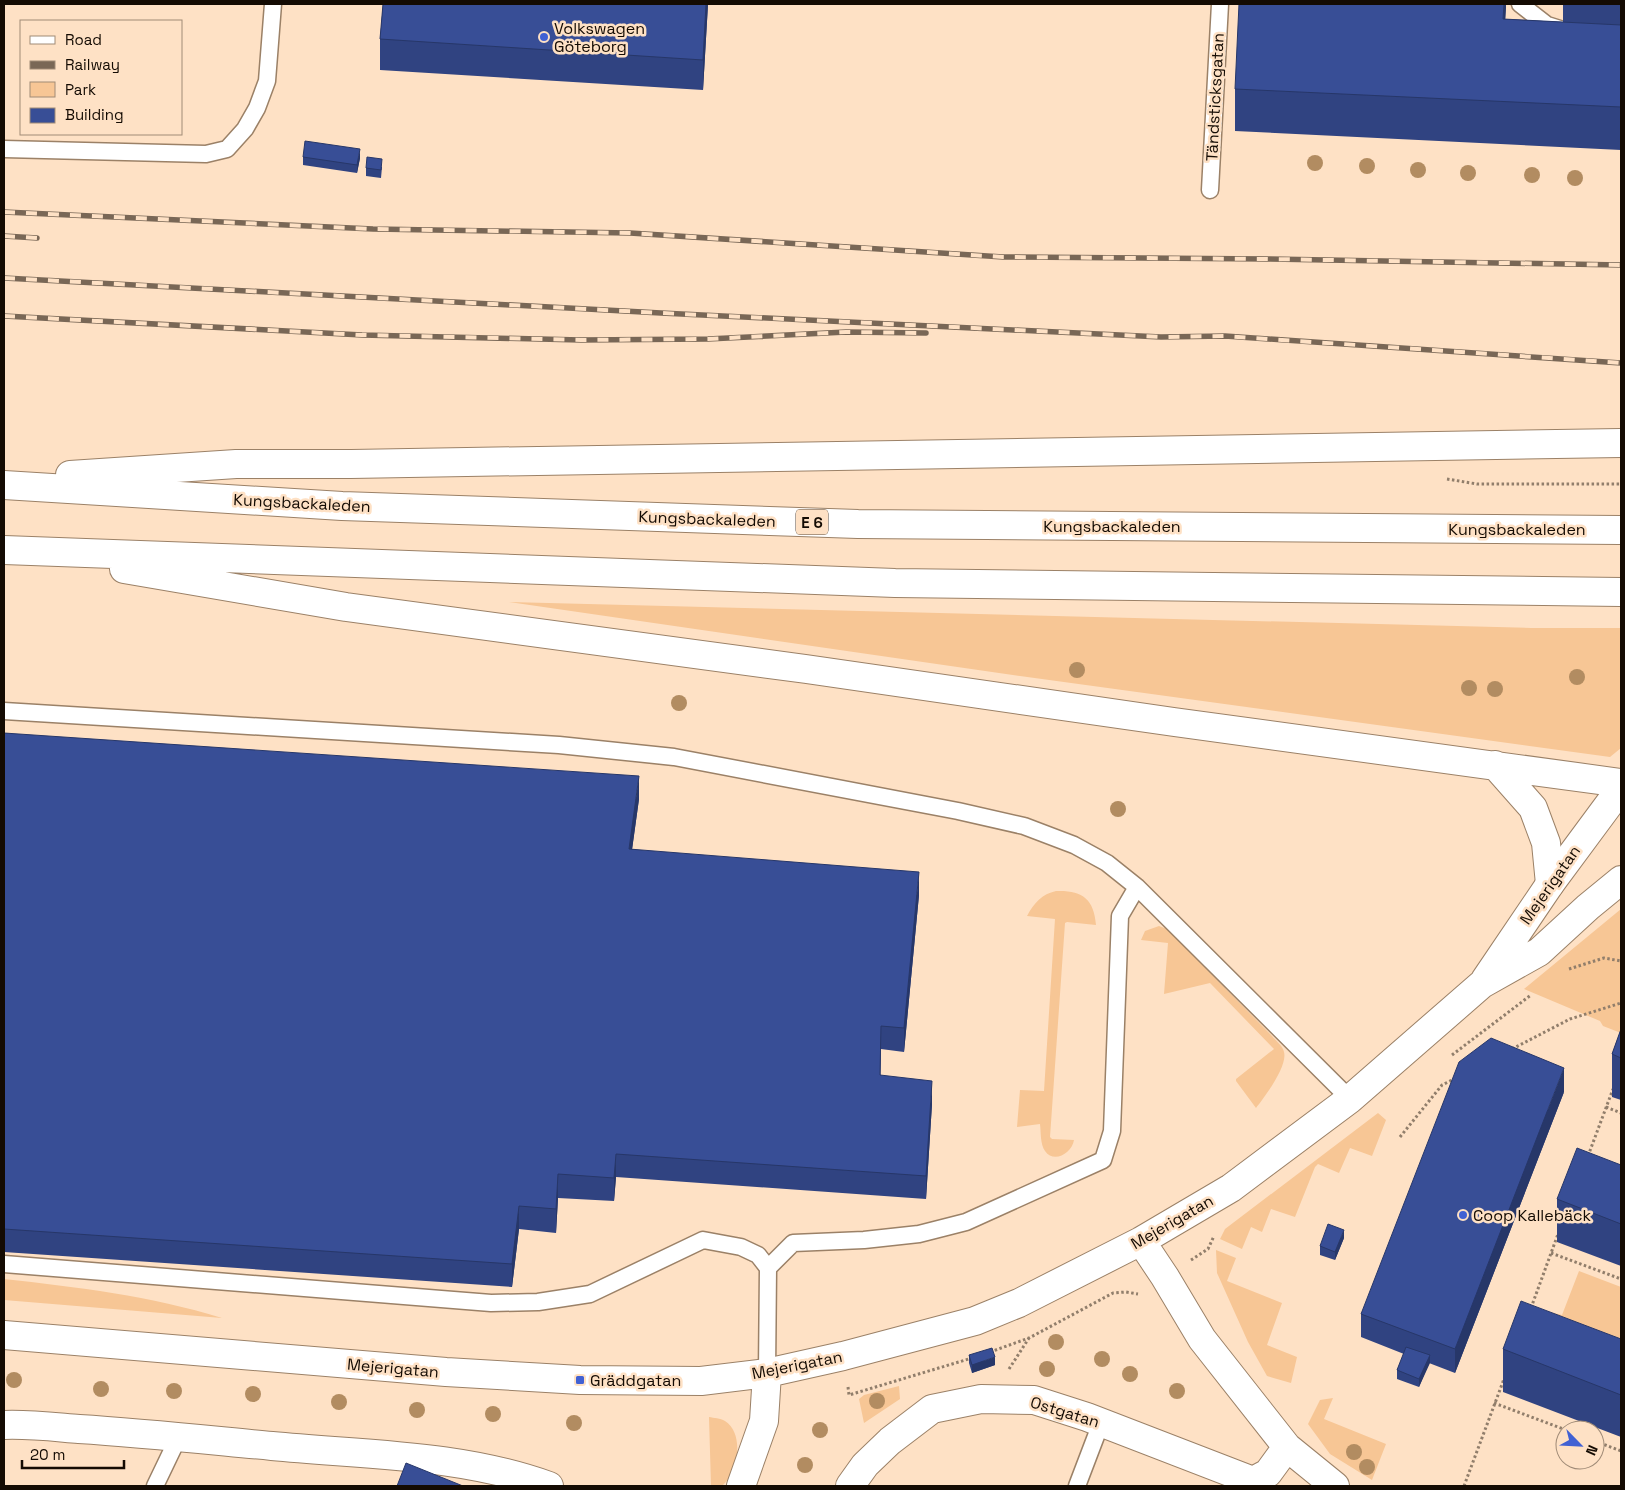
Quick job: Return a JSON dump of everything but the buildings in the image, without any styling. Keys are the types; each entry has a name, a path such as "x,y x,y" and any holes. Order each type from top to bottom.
{"main road":[{"path":"4,480 236,464 351,464 1621,443"},
{"name":"Kungsbackaleden","path":"4,485 342,506 858,524 1621,530"},
{"path":"14,551 895,583 1621,592"},
{"path":"14,551 346,607 1621,783"},
{"path":"1495,765 1533,808 1546,844 1550,884"},
{"name":"Mejerigatan","path":"1482,984 1550,884 1621,788"},
{"name":"Mejerigatan","path":"4,1335 446,1372 580,1380 701,1381 767,1373 842,1356 975,1321 1019,1303 1141,1241 1231,1188 1350,1099 1482,984 1539,952 1621,880"},
{"path":"1141,1241 1202,1339 1288,1447 1335,1486"},
{"path":"741,1486 764,1421 767,1373"},
{"name":"Ostgatan","path":"850,1486 865,1465 890,1441 932,1409 981,1399 1034,1400 1101,1423 1253,1481 1268,1473 1288,1447"},
{"path":"4,1424 179,1436 426,1460 519,1475 549,1486"}],"lane":[{"path":"4,149 206,154 227,149 245,129 257,108 267,81 272,4"},
{"name":"Tändsticksgatan","path":"1210,190 1220,4"},
{"path":"1520,4 1547,25 1575,34"},
{"path":"4,711 559,745 674,757 958,811 1024,826 1074,845 1106,863 1137,887 1350,1099"},
{"path":"768,1268 793,1243 864,1240 919,1234 966,1222 1103,1160 1112,1131 1120,916 1137,887"},
{"path":"4,1264 491,1303 538,1302 590,1294 703,1240 742,1247 758,1255 768,1268 767,1373"},
{"path":"1077,1486 1101,1423"},
{"path":"155,1486 179,1436"}],"path":[{"path":"1510,1050 1570,1019 1621,1004"},
{"path":"1400,1137 1442,1085 1459,1076"},
{"path":"1585,1162 1615,1083"},
{"path":"1606,1107 1621,1113"},
{"path":"1530,1309 1561,1226"},
{"path":"1551,1253 1621,1279"},
{"path":"1464,1486 1507,1370"},
{"path":"1494,1403 1555,1426"},
{"path":"1605,1445 1621,1451"}],"green space":[{"path":"509,602 1531,628 1621,628 1621,748 1610,757 1020,676"},
{"path":"1056,891 1073,892 1085,898 1092,908 1096,925 1065,923 1050,1137 1052,1139 1074,1140 1073,1145 1066,1153 1053,1157 1043,1148 1040,1124 1017,1127 1020,1090 1044,1091 1055,919 1027,916 1039,900 1047,894"},
{"path":"1621,909 1621,1033 1603,1026 1600,1021 1524,989"},
{"path":"1159,926 1167,929 1282,1048 1284,1058 1279,1073 1256,1108 1236,1079 1274,1049 1210,983 1164,994 1168,943 1141,940 1145,931"},
{"path":"1378,1113 1386,1120 1372,1156 1350,1148 1339,1173 1318,1164 1315,1167 1295,1217 1271,1209 1262,1232 1251,1227 1242,1249 1220,1239 1225,1229"},
{"path":"1216,1250 1236,1258 1227,1281 1282,1303 1267,1345 1297,1357 1291,1383 1267,1376 1248,1342 1217,1273"},
{"path":"1579,1271 1621,1287 1621,1361 1538,1309 1562,1315"},
{"path":"4,1279 141,1298 222,1318 4,1300"},
{"path":"899,1386 900,1399 864,1423 859,1399 864,1395"},
{"path":"1333,1398 1324,1419 1386,1444 1372,1480 1330,1454 1308,1424 1320,1400"},
{"path":"709,1417 725,1421 731,1427 737,1444 737,1453 732,1472 722,1486 711,1486"}],"railway":[{"path":"4,212 373,229 630,233 1003,257 1621,265"},
{"path":"4,236 37,238"},
{"path":"4,278 1161,337 1225,336 1621,363"},
{"path":"4,316 362,335 581,340 708,339 846,332 926,333"}],"place":[{"name":"Volkswagen Göteborg","path":"544,37"},
{"name":"Coop Kallebäck","path":"1463,1215"},
{"name":"Gräddgatan","path":"580,1380"}]}
